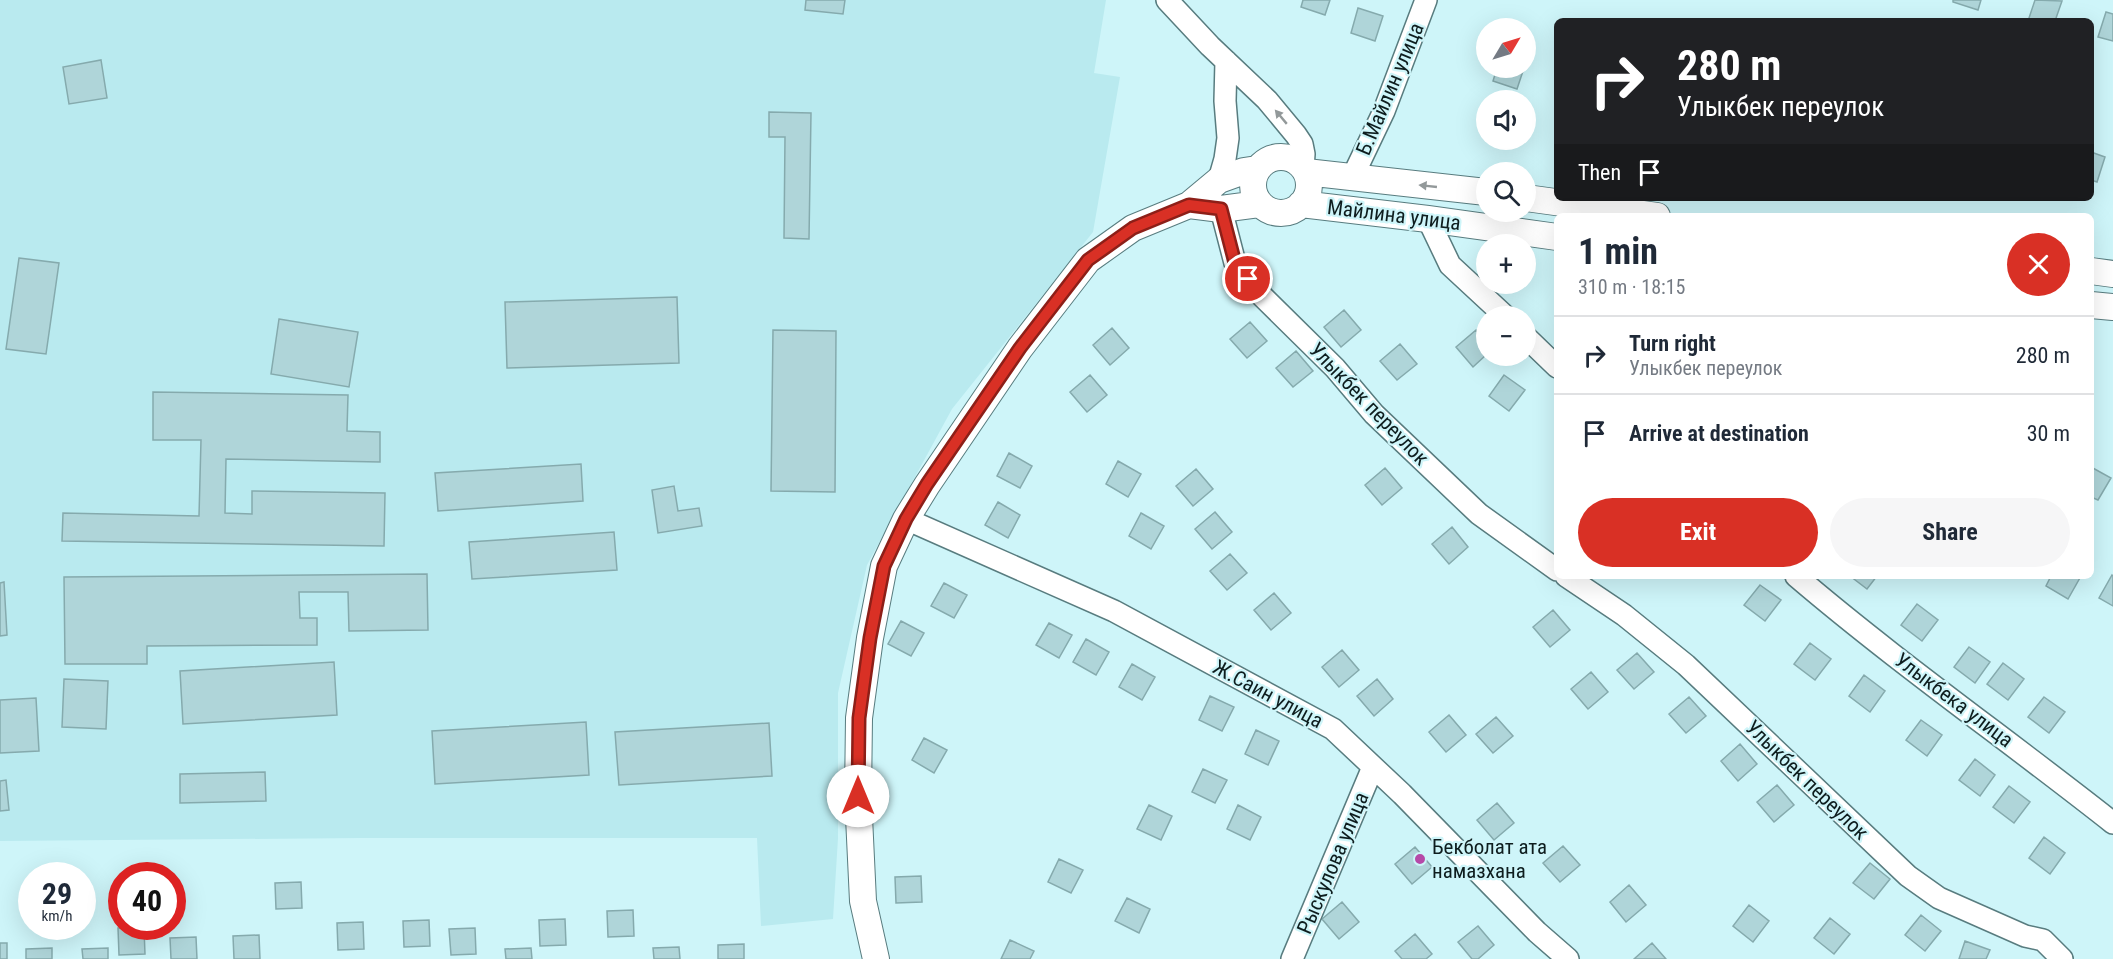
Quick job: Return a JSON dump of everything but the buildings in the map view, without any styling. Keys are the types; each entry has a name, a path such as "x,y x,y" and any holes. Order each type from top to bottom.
{"street":[{"name":"Майлина улица","path":"1167,0 1267,100 1302,144 1309,182 1307,194 1301,204 1292,211 1280,213 1269,211 1260,204"},
{"name":"Б.Майлин улица","path":"1352,178 1384,111 1426,0"},
{"path":"1219,180 1228,138 1226,61"},
{"name":"Майлина улица","path":"1257,169 1265,161 1276,157 1287,157 1297,162 1305,170 1352,178 1476,191"},
{"path":"876,959 863,902 858,796 859,718 870,638 884,566 906,519 927,484 1020,348 1088,260 1133,228 1189,205 1219,180 1257,169"},
{"path":"1189,205 1221,209 1260,204 1254,193 1252,180 1257,169"},
{"path":"1536,199 1635,213"},
{"name":"Майлина улица","path":"1301,204 1554,237"},
{"name":"Улыкбек переулок","path":"1221,209 1235,263 1261,295 1335,368 1374,414 1479,514 1554,568"},
{"path":"1428,219 1450,265 1493,306"},
{"path":"2094,271 2113,274"},
{"path":"2094,305 2113,308"},
{"path":"1536,346 1554,364"},
{"name":"Ж.Саин улица","path":"906,519 1114,611 1333,729 1537,932 1568,959"},
{"name":"Улыкбек переулок","path":"1570,579 1624,615 1686,665 1908,876 1939,898 2025,936 2043,940 2062,959"},
{"name":"Улыкбека улица","path":"1800,579 1845,618 2113,823"},
{"name":"Рыскулова улица","path":"1292,959 1373,767"}],"shaded area":[{"path":"0,0 1106,0 1094,73 1120,77 1093,232 952,409 867,565 838,693 838,838 833,919 761,926 757,838 0,841"}],"place":[{"name":"Бекболат ата намазхана","path":"1420,859"}],"route":[{"path":"858,796 859,718 870,638 884,566 906,519 927,484 1020,348 1088,260 1133,228 1189,205 1221,209 1235,263 1248,279"}]}
